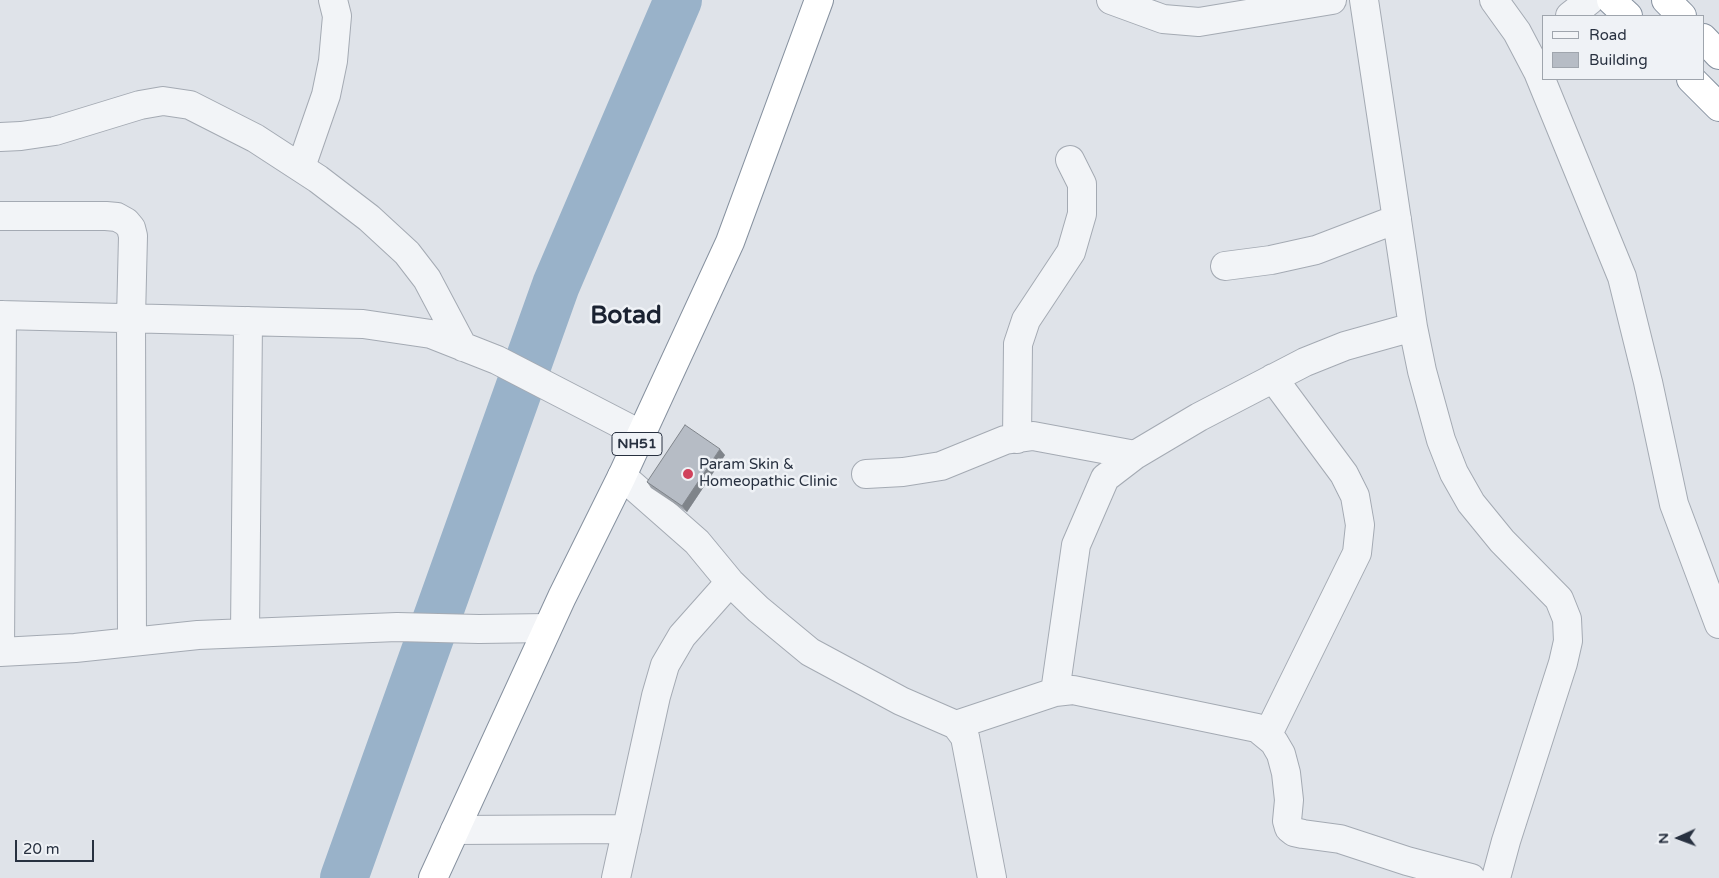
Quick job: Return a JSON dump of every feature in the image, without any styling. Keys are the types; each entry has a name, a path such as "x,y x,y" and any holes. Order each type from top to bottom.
{"highway":[{"name":"NH51","path":"433,878 548,628 642,435 730,242 819,0"},
{"path":"1611,0 1627,15"},
{"path":"1666,0 1681,15"},
{"path":"1692,80 1719,107"}],"street":[{"path":"301,167 326,94 333,61 337,16 333,0"},
{"path":"1111,0 1163,19 1199,22 1332,0"},
{"path":"1364,0 1413,327 1422,370 1441,440 1454,474 1472,503 1502,541 1559,599 1567,619 1568,641 1563,663 1496,878"},
{"path":"1494,0 1517,32 1535,45 1538,72 1622,276 1648,382 1674,504 1719,624"},
{"path":"1571,15 1590,0"},
{"path":"0,137 55,131 140,105 163,101 190,105 255,138 301,167 369,218 407,253 427,279 464,347"},
{"path":"1017,439 1018,344 1026,320 1071,252 1082,214 1082,184 1070,160"},
{"path":"0,216 117,217 126,222 131,228 133,236 131,318 132,642"},
{"path":"1225,266 1271,260 1316,250 1396,219"},
{"path":"548,628 397,627 198,635 76,648 0,652 1,315 363,324 431,334 497,360 642,435"},
{"path":"245,633 248,321"},
{"path":"1055,692 1076,545 1105,478 1135,455 1199,417 1273,378 1345,346 1413,327"},
{"path":"1267,736 1357,553 1360,525 1355,496 1344,474 1273,378"},
{"path":"866,474 903,472 941,466 1005,440 1033,436 1135,455"},
{"path":"622,476 697,542 730,582 758,609 810,652 900,701 956,726 965,736 992,878"},
{"path":"616,878 656,696 665,665 682,636 730,582"},
{"path":"956,726 1055,692 1072,690 1257,728 1274,742 1281,754 1286,773 1289,800 1289,828 1294,832 1340,839 1407,861 1471,878"},
{"path":"455,830 627,829"}],"building":[{"path":"685,425 720,449 682,506 647,482"}],"waterway":[{"path":"344,878 556,285 678,0"}],"place":[{"name":"Param Skin & Homeopathic Clinic","path":"688,474"}],"district":[{"name":"Botad","path":"626,316"}]}
